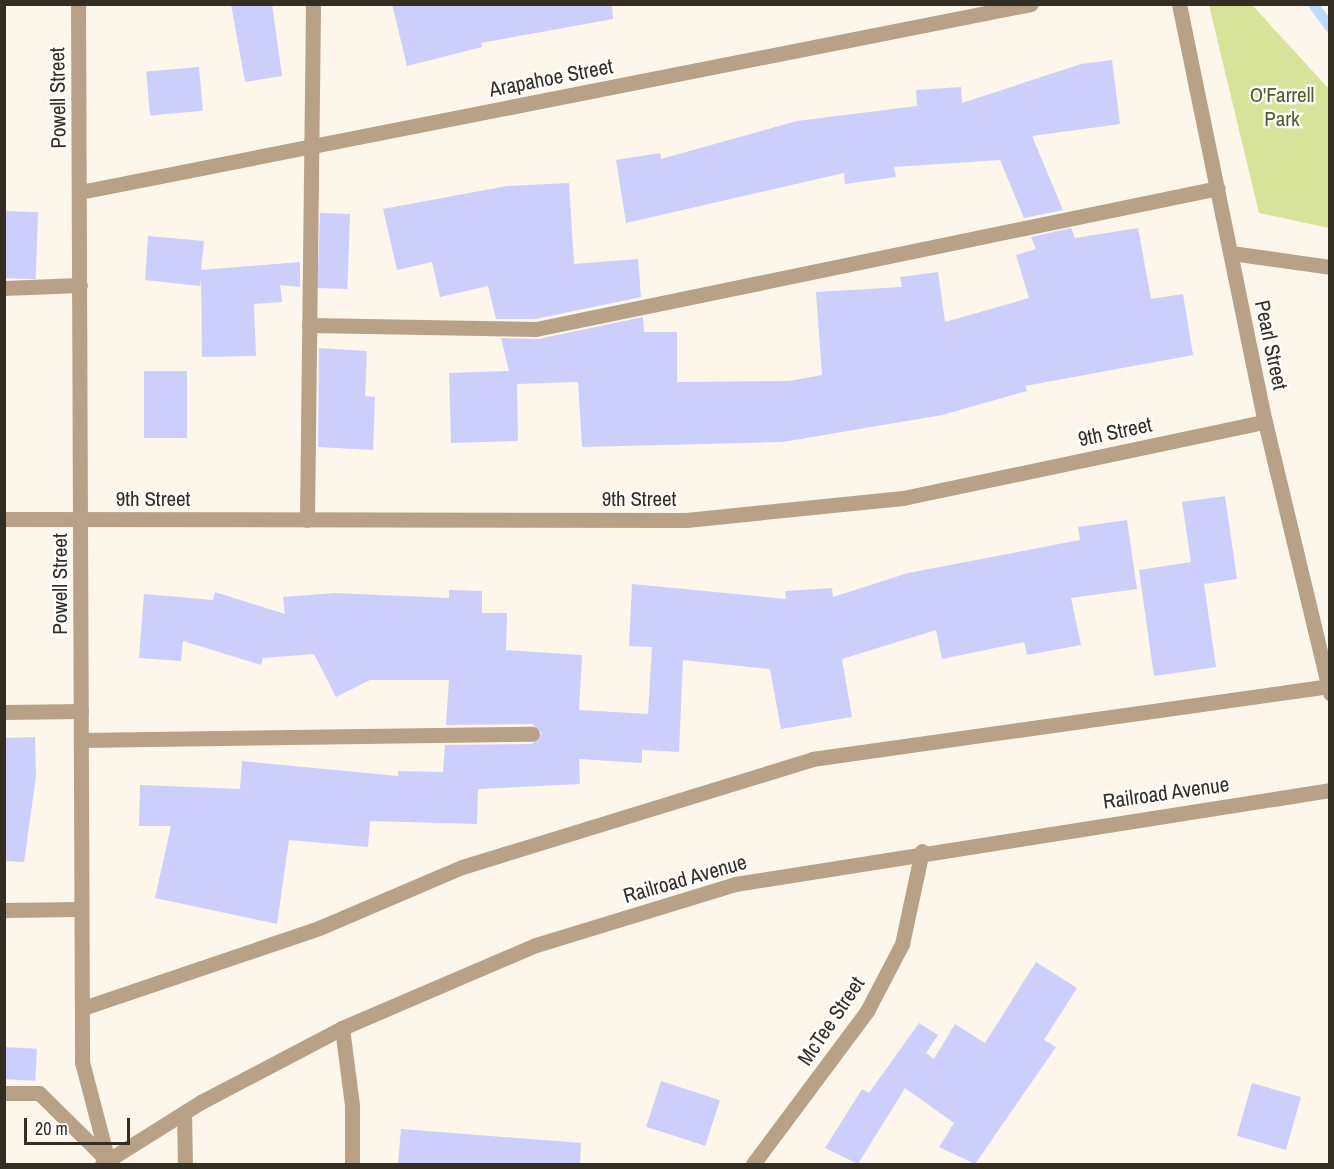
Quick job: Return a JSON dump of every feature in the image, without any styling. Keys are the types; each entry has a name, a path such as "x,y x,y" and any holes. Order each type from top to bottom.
{"street":[{"name":"Powell Street","path":"78,4 82,1062 105,1163"},
{"path":"307,520 313,4"},
{"name":"Arapahoe Street","path":"80,192 1031,4"},
{"name":"Pearl Street","path":"1179,4 1265,422 1329,689"},
{"path":"309,325 536,329 1218,188"},
{"path":"1231,252 1329,267"},
{"path":"4,288 80,285"},
{"name":"9th Street","path":"4,519 686,520 892,500 1265,422"},
{"path":"83,1008 319,928 462,867 812,759 1329,689"},
{"path":"4,712 81,711"},
{"path":"81,740 532,734"},
{"name":"Railroad Avenue","path":"105,1163 184,1113 342,1028 547,941 735,884 922,851 1329,790"},
{"name":"McTee Street","path":"753,1164 867,1011 902,944 922,851"},
{"path":"4,910 81,909"},
{"path":"342,1028 352,1164"},
{"path":"4,1093 39,1093 105,1163"},
{"path":"184,1113 185,1164"}],"green space":[{"name":"O'Farrell Park","path":"1209,5 1252,5 1329,89 1329,228 1259,213"}],"building":[{"path":"231,4 272,4 282,76 245,82"},
{"path":"392,4 612,4 613,19 481,43 482,47 407,66"},
{"path":"1112,60 1120,124 1032,136 1063,210 1024,218 1000,160 894,167 896,177 845,184 844,173 626,223 616,160 660,153 661,159 797,121 917,106 916,90 961,87 962,103 1081,64"},
{"path":"199,67 203,111 150,115 146,72"},
{"path":"569,183 574,264 638,259 641,297 535,319 496,319 488,286 440,297 432,262 397,270 383,209 507,186"},
{"path":"4,211 38,212 36,279 4,278"},
{"path":"320,213 350,214 347,289 317,288"},
{"path":"1071,228 1075,238 1138,228 1151,299 1183,294 1193,355 1025,386 1027,391 942,415 783,442 582,447 578,382 517,384 518,441 451,443 449,373 509,371 501,338 538,339 643,317 644,332 677,332 677,382 789,381 822,375 816,292 902,287 900,277 938,272 945,322 1029,298 1016,255 1036,249 1031,237"},
{"path":"148,236 204,241 201,270 300,262 300,287 280,285 282,302 254,304 256,356 202,357 201,277 200,286 145,280"},
{"path":"319,348 367,351 365,396 375,397 373,450 318,447"},
{"path":"144,371 187,371 187,438 144,438"},
{"path":"1225,496 1237,579 1204,584 1216,667 1154,676 1139,570 1191,562 1182,502"},
{"path":"1127,520 1137,589 1071,598 1081,645 1027,655 1024,642 942,659 936,630 842,659 852,717 781,729 770,669 683,660 679,752 642,750 642,763 579,759 580,784 478,789 477,824 370,821 368,847 289,840 277,924 155,898 171,826 139,826 140,785 240,789 242,761 398,776 398,771 443,772 445,745 532,744 542,733 532,724 446,725 449,680 370,680 336,697 314,654 263,658 261,665 183,641 181,661 139,658 144,594 213,600 215,592 285,614 283,597 335,593 449,598 449,590 482,591 482,613 507,613 506,650 582,655 579,710 648,714 652,647 629,646 632,584 786,599 785,591 832,588 833,597 908,573 1080,540 1078,527"},
{"path":"35,737 36,776 24,862 4,861 4,738"},
{"path":"1036,962 1077,988 1044,1040 1056,1047 975,1164 939,1147 954,1123 905,1088 858,1164 825,1148 862,1089 869,1093 919,1023 938,1035 926,1053 934,1059 955,1024 985,1043"},
{"path":"4,1047 37,1049 35,1081 4,1079"},
{"path":"661,1081 720,1100 705,1146 646,1127"},
{"path":"1252,1083 1301,1097 1286,1150 1237,1136"},
{"path":"401,1129 581,1143 580,1164 398,1164"}],"waterway":[{"path":"1313,4 1330,27"}]}
